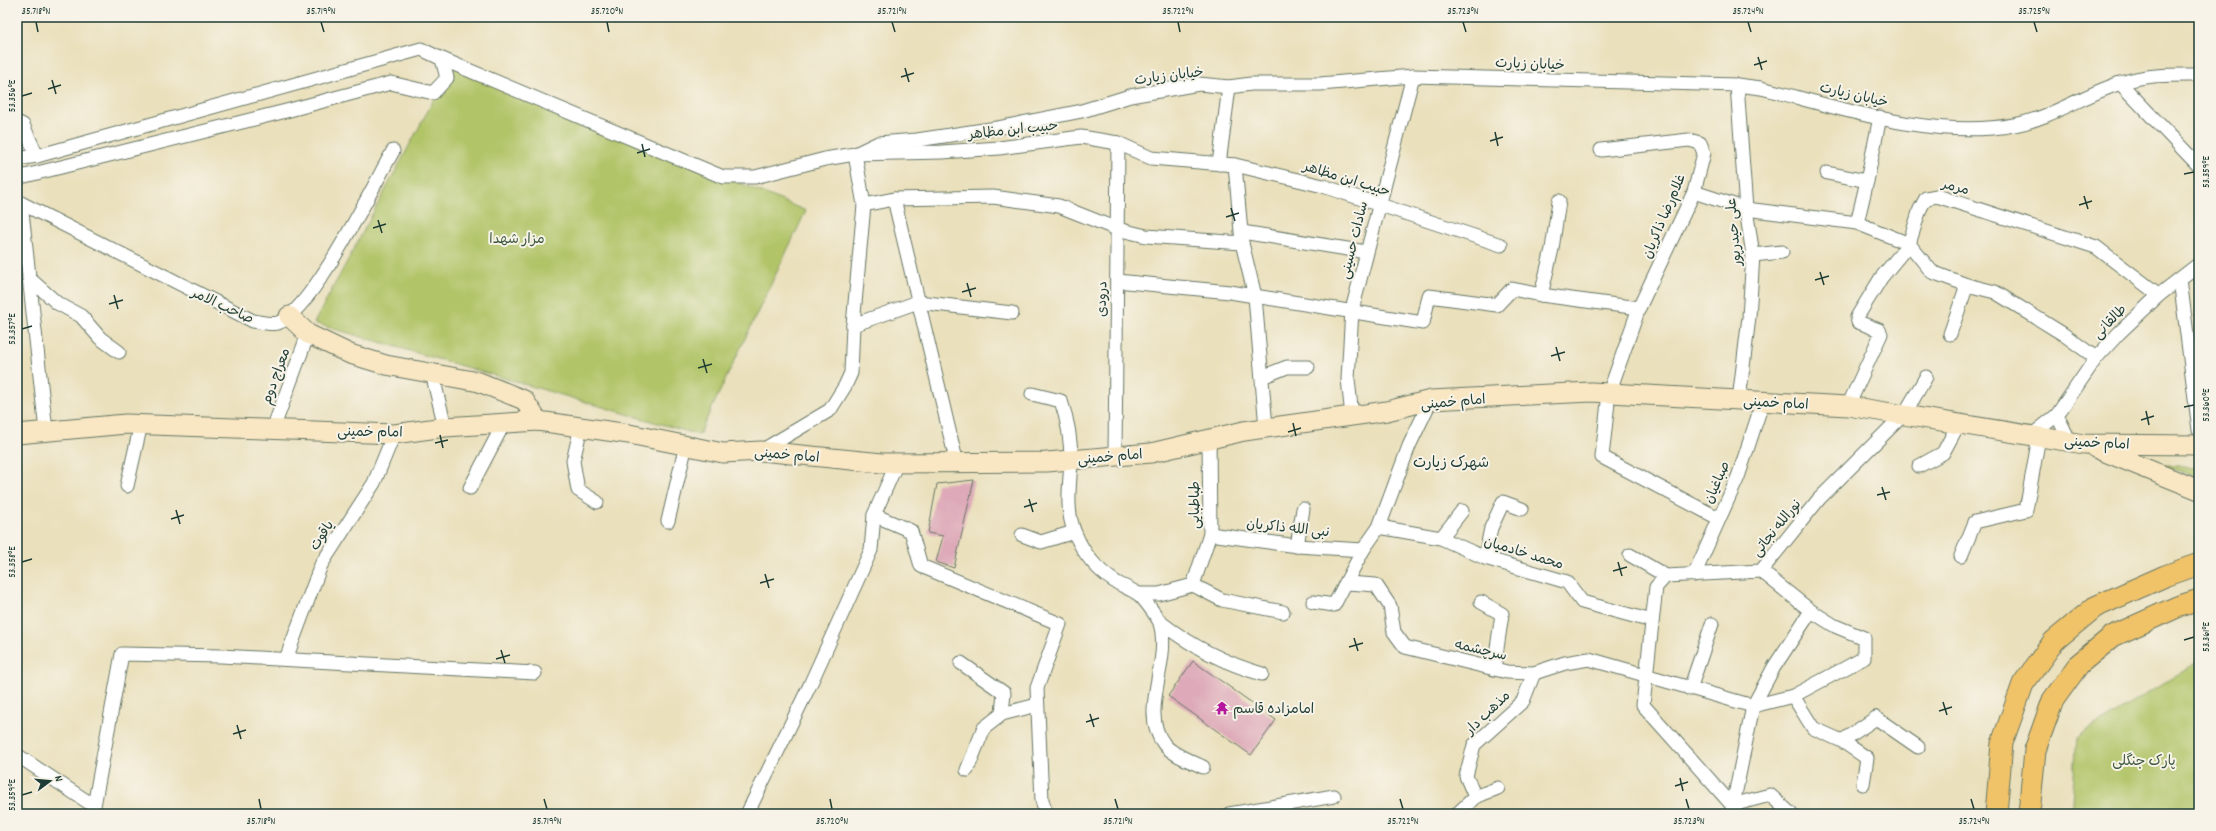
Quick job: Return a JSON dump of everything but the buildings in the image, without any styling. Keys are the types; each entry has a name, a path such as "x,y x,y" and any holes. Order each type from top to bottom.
{"main road":[{"path":"1996,814 2002,743 2023,684 2054,641 2095,607 2165,576 2199,564"},
{"path":"2029,814 2035,750 2053,700 2079,664 2112,636 2199,600"}],"street":[{"path":"17,159 37,156 421,48 442,59 723,177 755,177 825,159 855,154 864,205 853,324 851,373 846,386 830,410 761,450"},
{"path":"17,178 286,111 391,83 433,93 447,78 442,59"},
{"name":"خیابان زیارت","path":"855,154 878,144 917,140 997,128 1082,111 1130,96 1199,84 1229,87 1251,84 1320,84 1413,76 1737,85 1761,88 1880,117 1958,130 2014,125 2044,116 2120,83 2151,75 2199,75"},
{"name":"سادات حسینی","path":"1352,416 1348,380 1352,310 1413,76"},
{"path":"2120,83 2199,166"},
{"name":"علی حیدرپور","path":"1737,85 1746,209 1754,256 1749,317 1739,400"},
{"path":"1219,164 1229,87"},
{"path":"1857,223 1880,117"},
{"path":"17,122 22,125 37,156"},
{"name":"حبیب ابن مظاهر","path":"855,154 942,152 999,148 1081,137 1118,143 1151,158 1235,165 1323,186 1502,245"},
{"name":"غلام‌رضا ذاکریان","path":"1601,150 1688,140 1700,143 1704,153 1694,192 1639,308 1609,393 1602,457 1718,518"},
{"name":"درودی","path":"1115,456 1118,143"},
{"path":"393,151 326,272 289,316 308,334 350,354 386,365 432,372 479,382 524,400 538,421"},
{"path":"1235,165 1242,237 1255,296 1266,428"},
{"path":"1827,173 1867,181"},
{"path":"1694,192 1746,209 1857,223 1909,244 1932,272 1967,285 1995,292 2063,334 2096,358"},
{"name":"مرمر","path":"1848,406 1881,334 1879,330 1858,322 1856,317 1881,278 1909,244 1920,209 1926,198 1936,196 2096,247 2159,295"},
{"path":"864,205 894,199 905,200 993,197 1059,206 1117,229 1146,236 1242,237 1366,252"},
{"path":"894,199 956,464"},
{"path":"1541,295 1552,249 1559,201"},
{"path":"19,202 46,431"},
{"name":"صاحب الامر","path":"19,202 254,322 277,323 289,316"},
{"path":"1754,256 1782,252"},
{"name":"طالقانی","path":"2035,436 2057,415 2096,358 2119,332 2159,295 2199,264"},
{"path":"29,278 57,303 81,316 100,338 119,352"},
{"path":"2180,279 2199,430"},
{"path":"1117,281 1230,292 1352,310 1422,323 1429,296 1497,305 1512,289 1541,295 1639,308"},
{"path":"1950,334 1967,285"},
{"path":"853,324 918,302 1012,313"},
{"name":"معراج دوم","path":"273,429 308,334"},
{"path":"1262,377 1287,367 1308,367"},
{"path":"432,372 445,427"},
{"name":"نورالله نجاتی","path":"1666,576 1761,571 1819,499 1905,413 1926,377"},
{"name":"امام خمینی","path":"17,434 126,424 394,434 445,427 538,421 629,434 723,453 761,450 897,463 956,464 1071,459 1151,452 1266,428 1387,411 1431,400 1591,392 1848,406 1905,413 1958,425 2077,443 2199,445"},
{"path":"1032,394 1061,401 1068,422 1071,459 1068,500 1074,532 1090,561 1115,582 1140,594 1159,594 1194,585 1222,600 1283,612"},
{"path":"1313,602 1334,605 1347,583 1363,550 1379,527 1409,446 1431,400"},
{"name":"صباغیان","path":"1694,575 1718,518 1738,477 1763,401"},
{"path":"2057,415 2077,443 2199,490"},
{"path":"470,488 504,423"},
{"path":"127,486 141,424"},
{"path":"1919,466 1943,453 1958,425"},
{"path":"581,427 572,461 578,490 597,502"},
{"name":"یاقوت","path":"286,659 321,564 374,483 394,434"},
{"path":"1961,556 1975,522 2026,510 2035,436"},
{"name":"طباطبایی","path":"1194,585 1210,534 1209,439"},
{"path":"668,521 686,445"},
{"path":"747,814 809,687 872,550 874,515 897,463"},
{"path":"1485,558 1491,528 1504,502 1522,508"},
{"path":"1297,546 1303,509"},
{"path":"1441,538 1462,511"},
{"path":"874,515 911,531 921,566 1060,624 1037,688 1042,800 1046,814"},
{"name":"محمد خادمیان","path":"1379,527 1441,538 1485,558 1567,582 1582,602 1652,620"},
{"path":"1022,535 1041,542 1074,532"},
{"name":"نبی الله ذاکریان","path":"1210,534 1297,546 1363,550"},
{"path":"1630,555 1666,576 1656,587 1643,705 1732,810"},
{"path":"1753,706 1793,696 1864,658 1864,638 1835,626 1811,611 1761,571"},
{"name":"سرچشمه","path":"1347,583 1376,585 1390,606 1394,632 1405,647 1507,672 1534,673 1565,663 1589,659 1753,706"},
{"path":"1140,594 1160,622 1188,644 1233,666 1262,674"},
{"path":"1481,602 1502,614 1494,669"},
{"path":"1732,810 1753,706 1774,667 1811,611"},
{"path":"1160,622 1163,651 1156,691 1154,721 1164,744 1185,758 1203,767"},
{"path":"1690,689 1712,624"},
{"path":"17,754 95,810 122,654 286,659 535,673"},
{"path":"961,662 1004,692 1002,714"},
{"name":"مذهب دار","path":"1475,796 1466,776 1474,745 1523,701 1534,673"},
{"path":"1793,696 1813,728 1842,741 1867,758 1864,784"},
{"path":"967,770 984,728 1002,714 1037,705"},
{"path":"1842,741 1876,718 1918,747"},
{"path":"1457,814 1475,796 1498,788"},
{"path":"1732,810 1770,795 1792,814"},
{"path":"1229,814 1292,809 1334,796"}],"green space":[{"name":"مزار شهدا","path":"454,62 806,211 699,435 314,323"},
{"path":"2159,465 2199,467 2199,477"},
{"name":"پارک جنگلی","path":"2199,661 2199,814 2071,814 2077,737"}],"place":[{"name":"امامزاده قاسم","path":"1222,708"}],"district":[{"name":"شهرک زیارت","path":"1451,462"}]}
